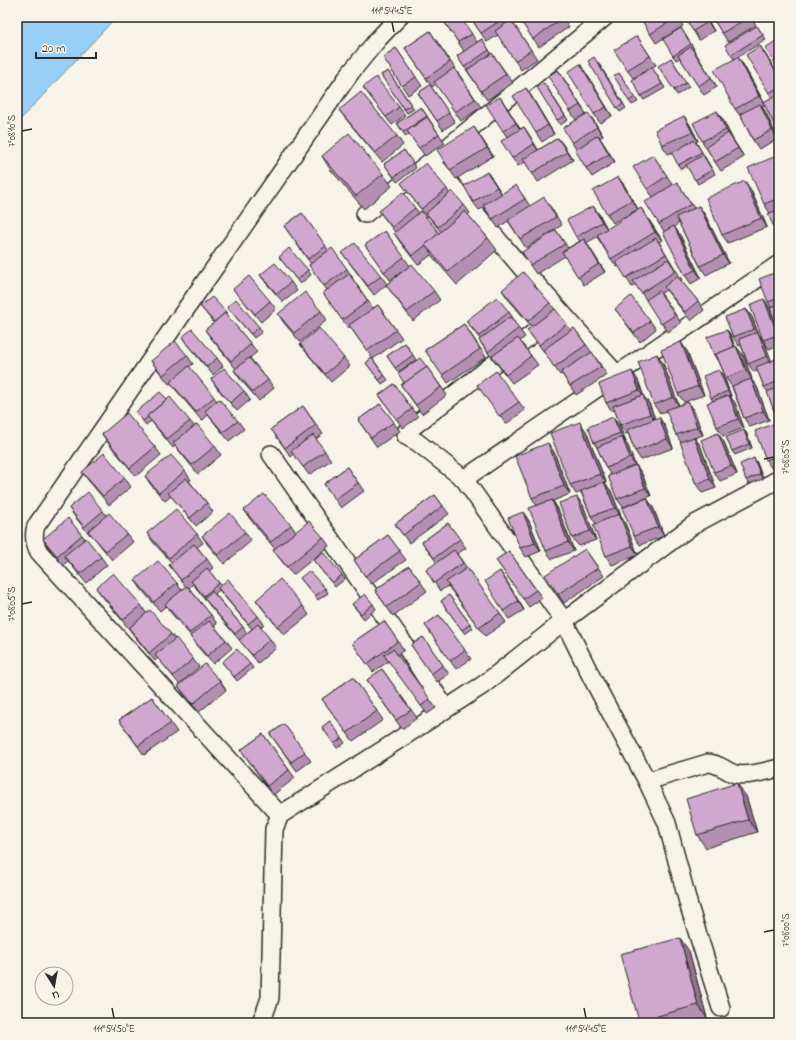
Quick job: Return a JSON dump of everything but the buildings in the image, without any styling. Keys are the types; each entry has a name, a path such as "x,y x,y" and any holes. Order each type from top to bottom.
{"street":[{"path":"280,815 39,552 36,545 34,532 36,526 176,322 351,72 378,39 399,17"},
{"path":"365,214 605,17"},
{"path":"431,161 521,267 617,375"},
{"path":"464,479 779,264"},
{"path":"561,312 406,432 406,436 464,479 564,621 592,678 647,781 667,823 689,906 721,1008"},
{"path":"271,454 398,635 446,709"},
{"path":"260,1023 270,998 274,829 280,815 483,685 564,621 693,525 779,480"},
{"path":"647,781 708,763 714,763 736,774 745,774 779,768"}],"water":[{"path":"17,17 116,17 17,123"}]}
